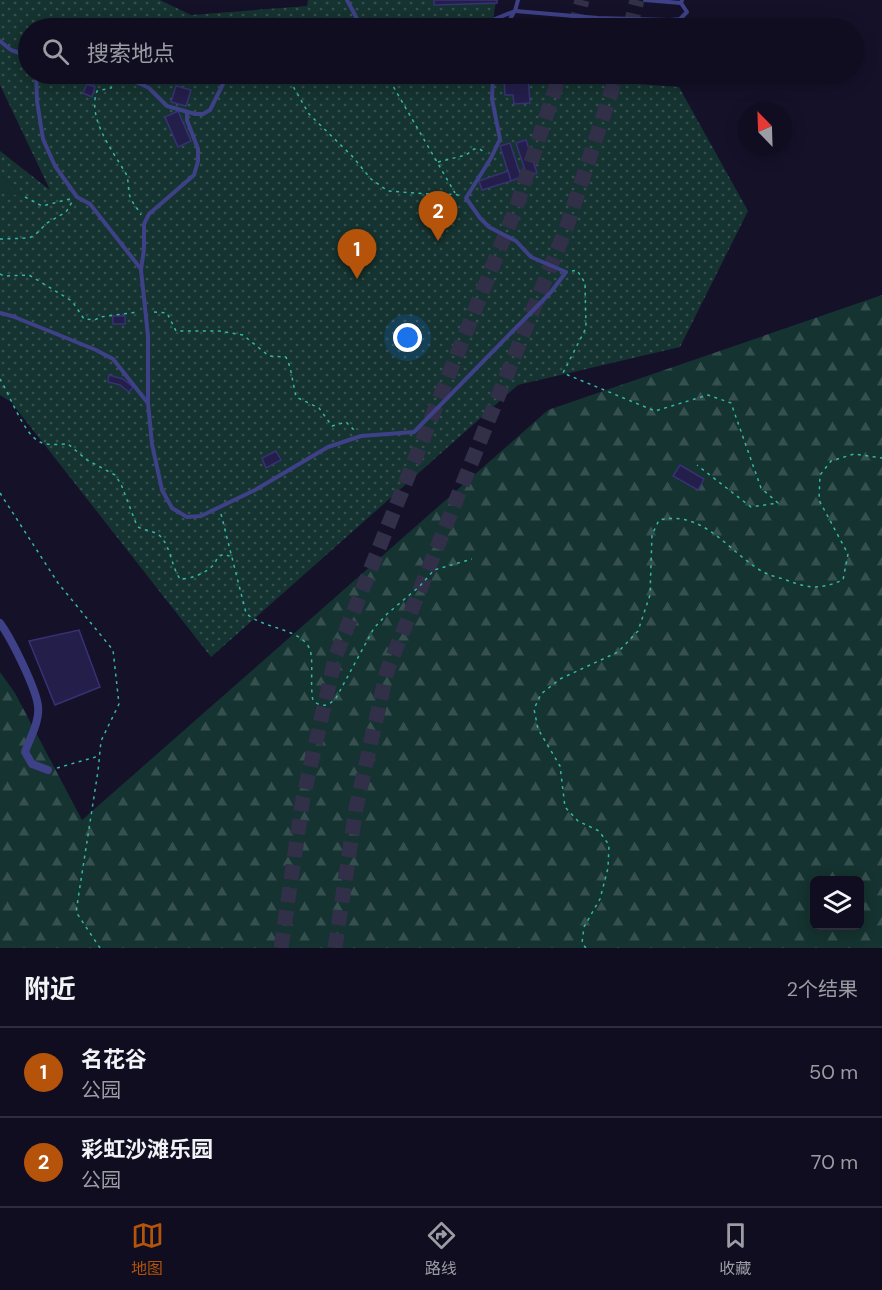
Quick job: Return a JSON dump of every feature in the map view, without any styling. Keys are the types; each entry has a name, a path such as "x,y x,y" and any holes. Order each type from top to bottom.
{"street":[{"path":"0,623 29,681 38,706 36,724 25,752 32,764 48,770"}],"lane":[{"path":"347,0 357,18"},
{"path":"511,18 518,0"},
{"path":"645,0 682,2 687,12 681,18"},
{"path":"496,18 515,11 598,18"},
{"path":"0,41 18,52"},
{"path":"36,84 43,139 55,166 77,197 90,204 141,270"},
{"path":"143,84 167,106 203,114 210,110 223,84"},
{"path":"187,112 187,120 198,149 194,175 149,214 144,224 141,270 148,336 148,403 152,444 162,490 172,508 187,517 201,516 255,490 328,447 361,436 414,432 550,292 566,272 531,257 516,241 489,227 466,198 500,139 492,99 493,84"},
{"path":"0,313 96,350 113,359 148,403"}],"path":[{"path":"112,84 111,88 97,91 94,99 95,113 113,155 127,175 130,199 138,207 144,224"},
{"path":"292,84 309,114 352,156 371,179 388,191 455,194 466,198"},
{"path":"392,84 455,194"},
{"path":"438,162 466,155 474,149 480,149 491,158"},
{"path":"26,197 42,206 77,197"},
{"path":"0,239 29,238 35,235 47,223 66,212 77,197"},
{"path":"566,272 577,270 585,283 586,328 563,373 655,411 708,395 730,403 761,488 778,503 752,507 698,465"},
{"path":"0,274 4,276 29,275 72,301 84,319 95,320 100,317 135,312 167,313 176,331 219,331 243,335 269,356 286,357 296,397 319,408 332,426 346,422 361,436"},
{"path":"0,379 28,432 36,440 46,444 68,444 87,460 115,475 121,484 137,526 161,537 180,579 186,579 207,570 216,563 217,558 221,555 227,554 232,559"},
{"path":"586,948 582,943 584,927 600,899 608,868 609,845 599,831 578,821 566,807 560,766 538,729 534,709 541,694 560,679 618,652 638,631 650,595 652,535 659,520 674,517 704,525 763,572 808,588 827,587 843,580 848,554 819,500 820,475 831,461 854,454 882,458"},
{"path":"0,493 58,583 113,650 119,704 101,741 76,912 100,948"},
{"path":"219,507 246,613 254,621 300,636 308,644 311,653 313,701 322,706 328,705 336,698 374,628 387,614 420,586 434,570 472,559"},
{"path":"48,770 100,756"}],"green space":[{"path":"0,0 160,0 191,15 307,6 308,0 496,0 493,18 18,18 18,84 639,84 679,87 748,211 680,347 518,385 211,657 11,402 0,395 0,151 50,190 0,85"},
{"path":"0,173 25,197 0,192"},
{"path":"882,295 882,948 0,948 0,672 15,693 82,820 548,410"}],"building":[{"path":"434,0 497,0 497,3 434,5"},
{"path":"87,84 95,87 92,97 83,93"},
{"path":"504,84 529,84 530,103 514,104 513,95 505,95"},
{"path":"176,86 191,90 186,106 171,102"},
{"path":"178,111 191,141 178,147 165,117"},
{"path":"526,140 537,173 527,176 516,143"},
{"path":"510,143 521,177 511,181 500,146"},
{"path":"508,171 511,181 482,190 479,181"},
{"path":"113,316 125,316 125,324 113,324"},
{"path":"109,375 123,379 133,387 129,392 120,385 108,382"},
{"path":"276,451 281,460 266,468 262,458"},
{"path":"680,465 704,479 698,490 673,476"},
{"path":"79,630 100,687 55,705 29,641"}],"tunnel":[{"path":"578,18 582,0"},
{"path":"632,18 637,0"},
{"path":"281,948 303,798 336,655 516,208 557,84"},
{"path":"335,948 356,808 387,671 567,226 614,84"}],"place":[{"name":"彩虹沙滩乐园","path":"438,241"},
{"name":"名花谷","path":"357,279"}]}
